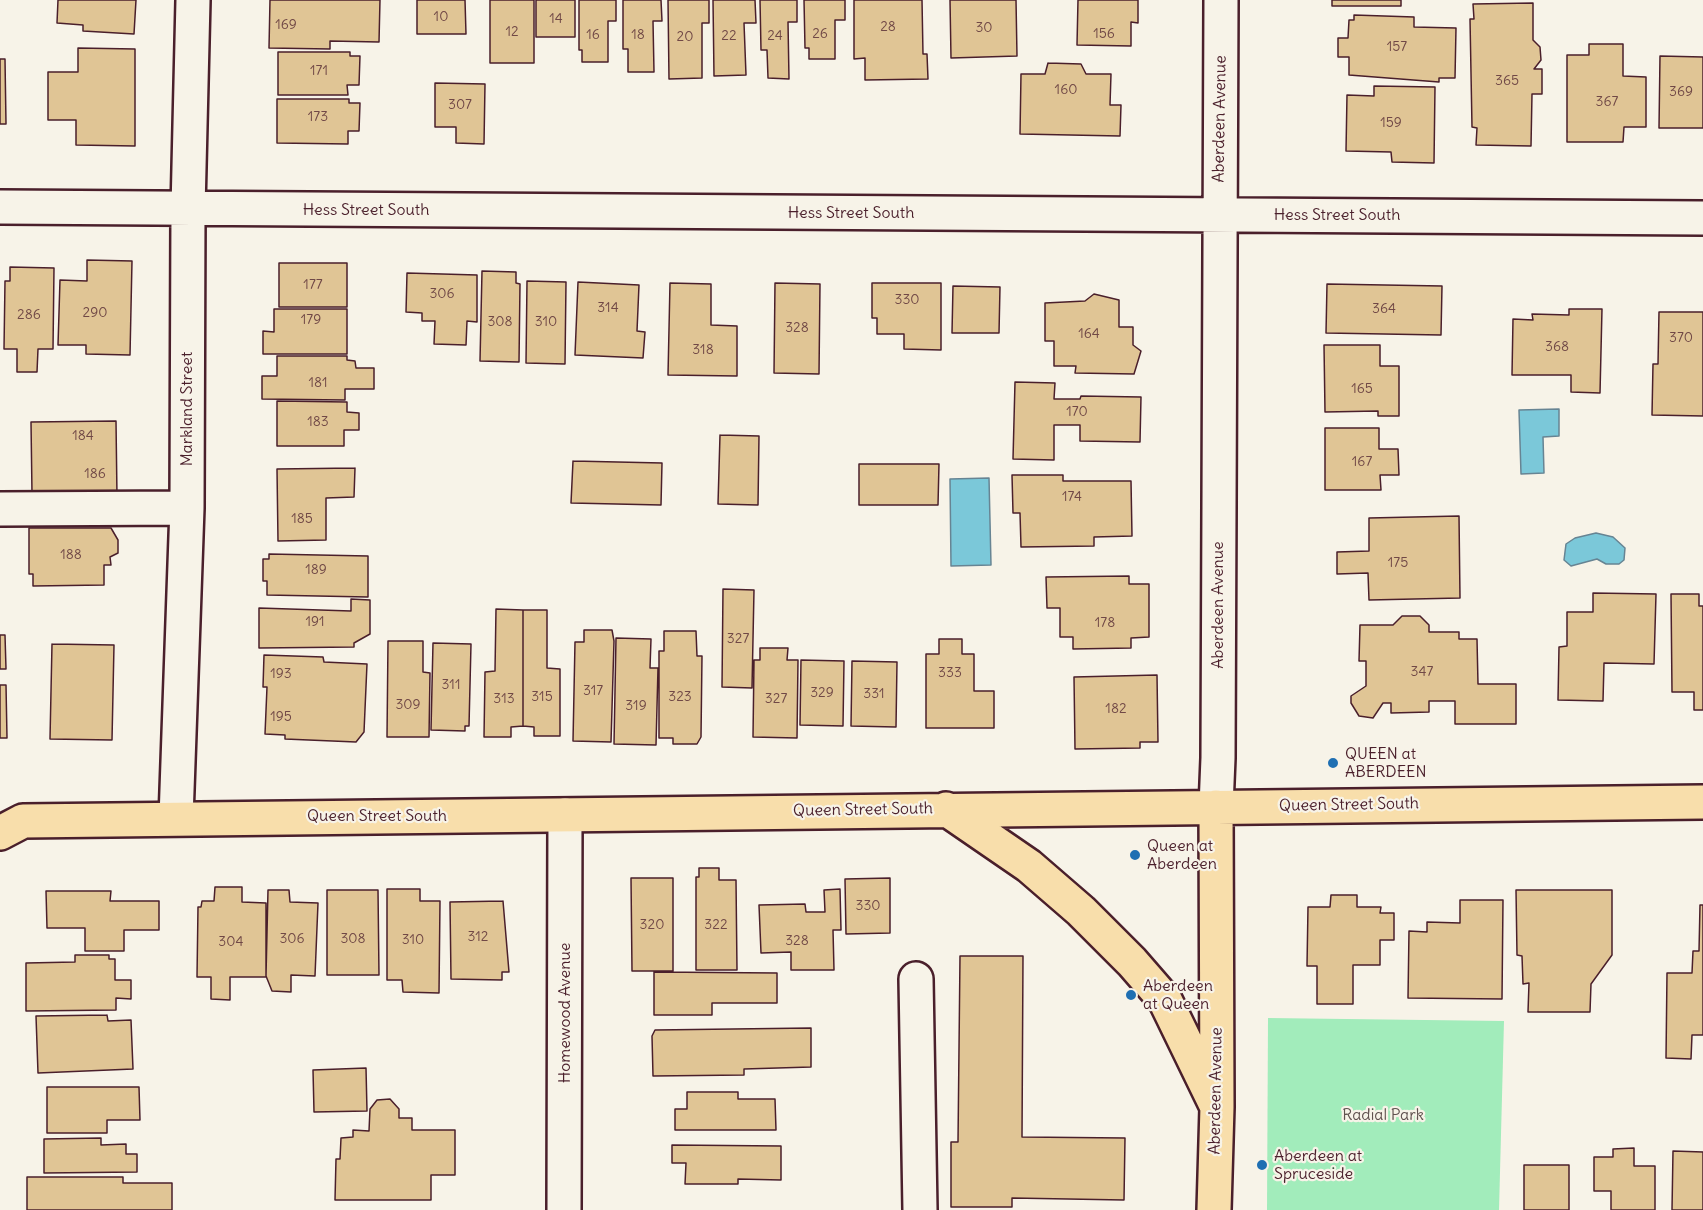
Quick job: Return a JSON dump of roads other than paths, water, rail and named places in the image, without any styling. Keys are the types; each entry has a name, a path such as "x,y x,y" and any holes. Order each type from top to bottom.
{"main road":[{"name":"Queen Street South","path":"8,820 1703,802"},
{"name":"Aberdeen Avenue","path":"1214,1210 1217,1107 1216,807"},
{"path":"946,809 1029,866 1081,911 1132,962 1165,1000 1217,1107"}],"street":[{"name":"Markland Street","path":"176,818 187,508 188,209 193,0"},
{"name":"Aberdeen Avenue","path":"1216,807 1221,0"},
{"name":"Hess Street South","path":"0,207 1703,218"},
{"path":"0,509 187,508"},
{"name":"Homewood Avenue","path":"564,1210 565,815"},
{"path":"916,978 920,1210"}],"water":[{"path":"1559,409 1559,436 1543,437 1544,473 1521,474 1519,410"},
{"path":"989,478 991,565 951,566 950,479"},
{"path":"1596,533 1613,537 1625,548 1624,560 1619,564 1606,564 1597,559 1571,566 1564,560 1566,544 1575,538"}],"place":[{"name":"QUEEN at ABERDEEN","path":"1333,763"},
{"name":"Queen at Aberdeen","path":"1135,855"},
{"name":"Aberdeen at Queen","path":"1131,995"},
{"name":"Aberdeen at Spruceside","path":"1262,1165"}],"park label":[{"name":"Radial Park","path":"1383,1115"}]}
